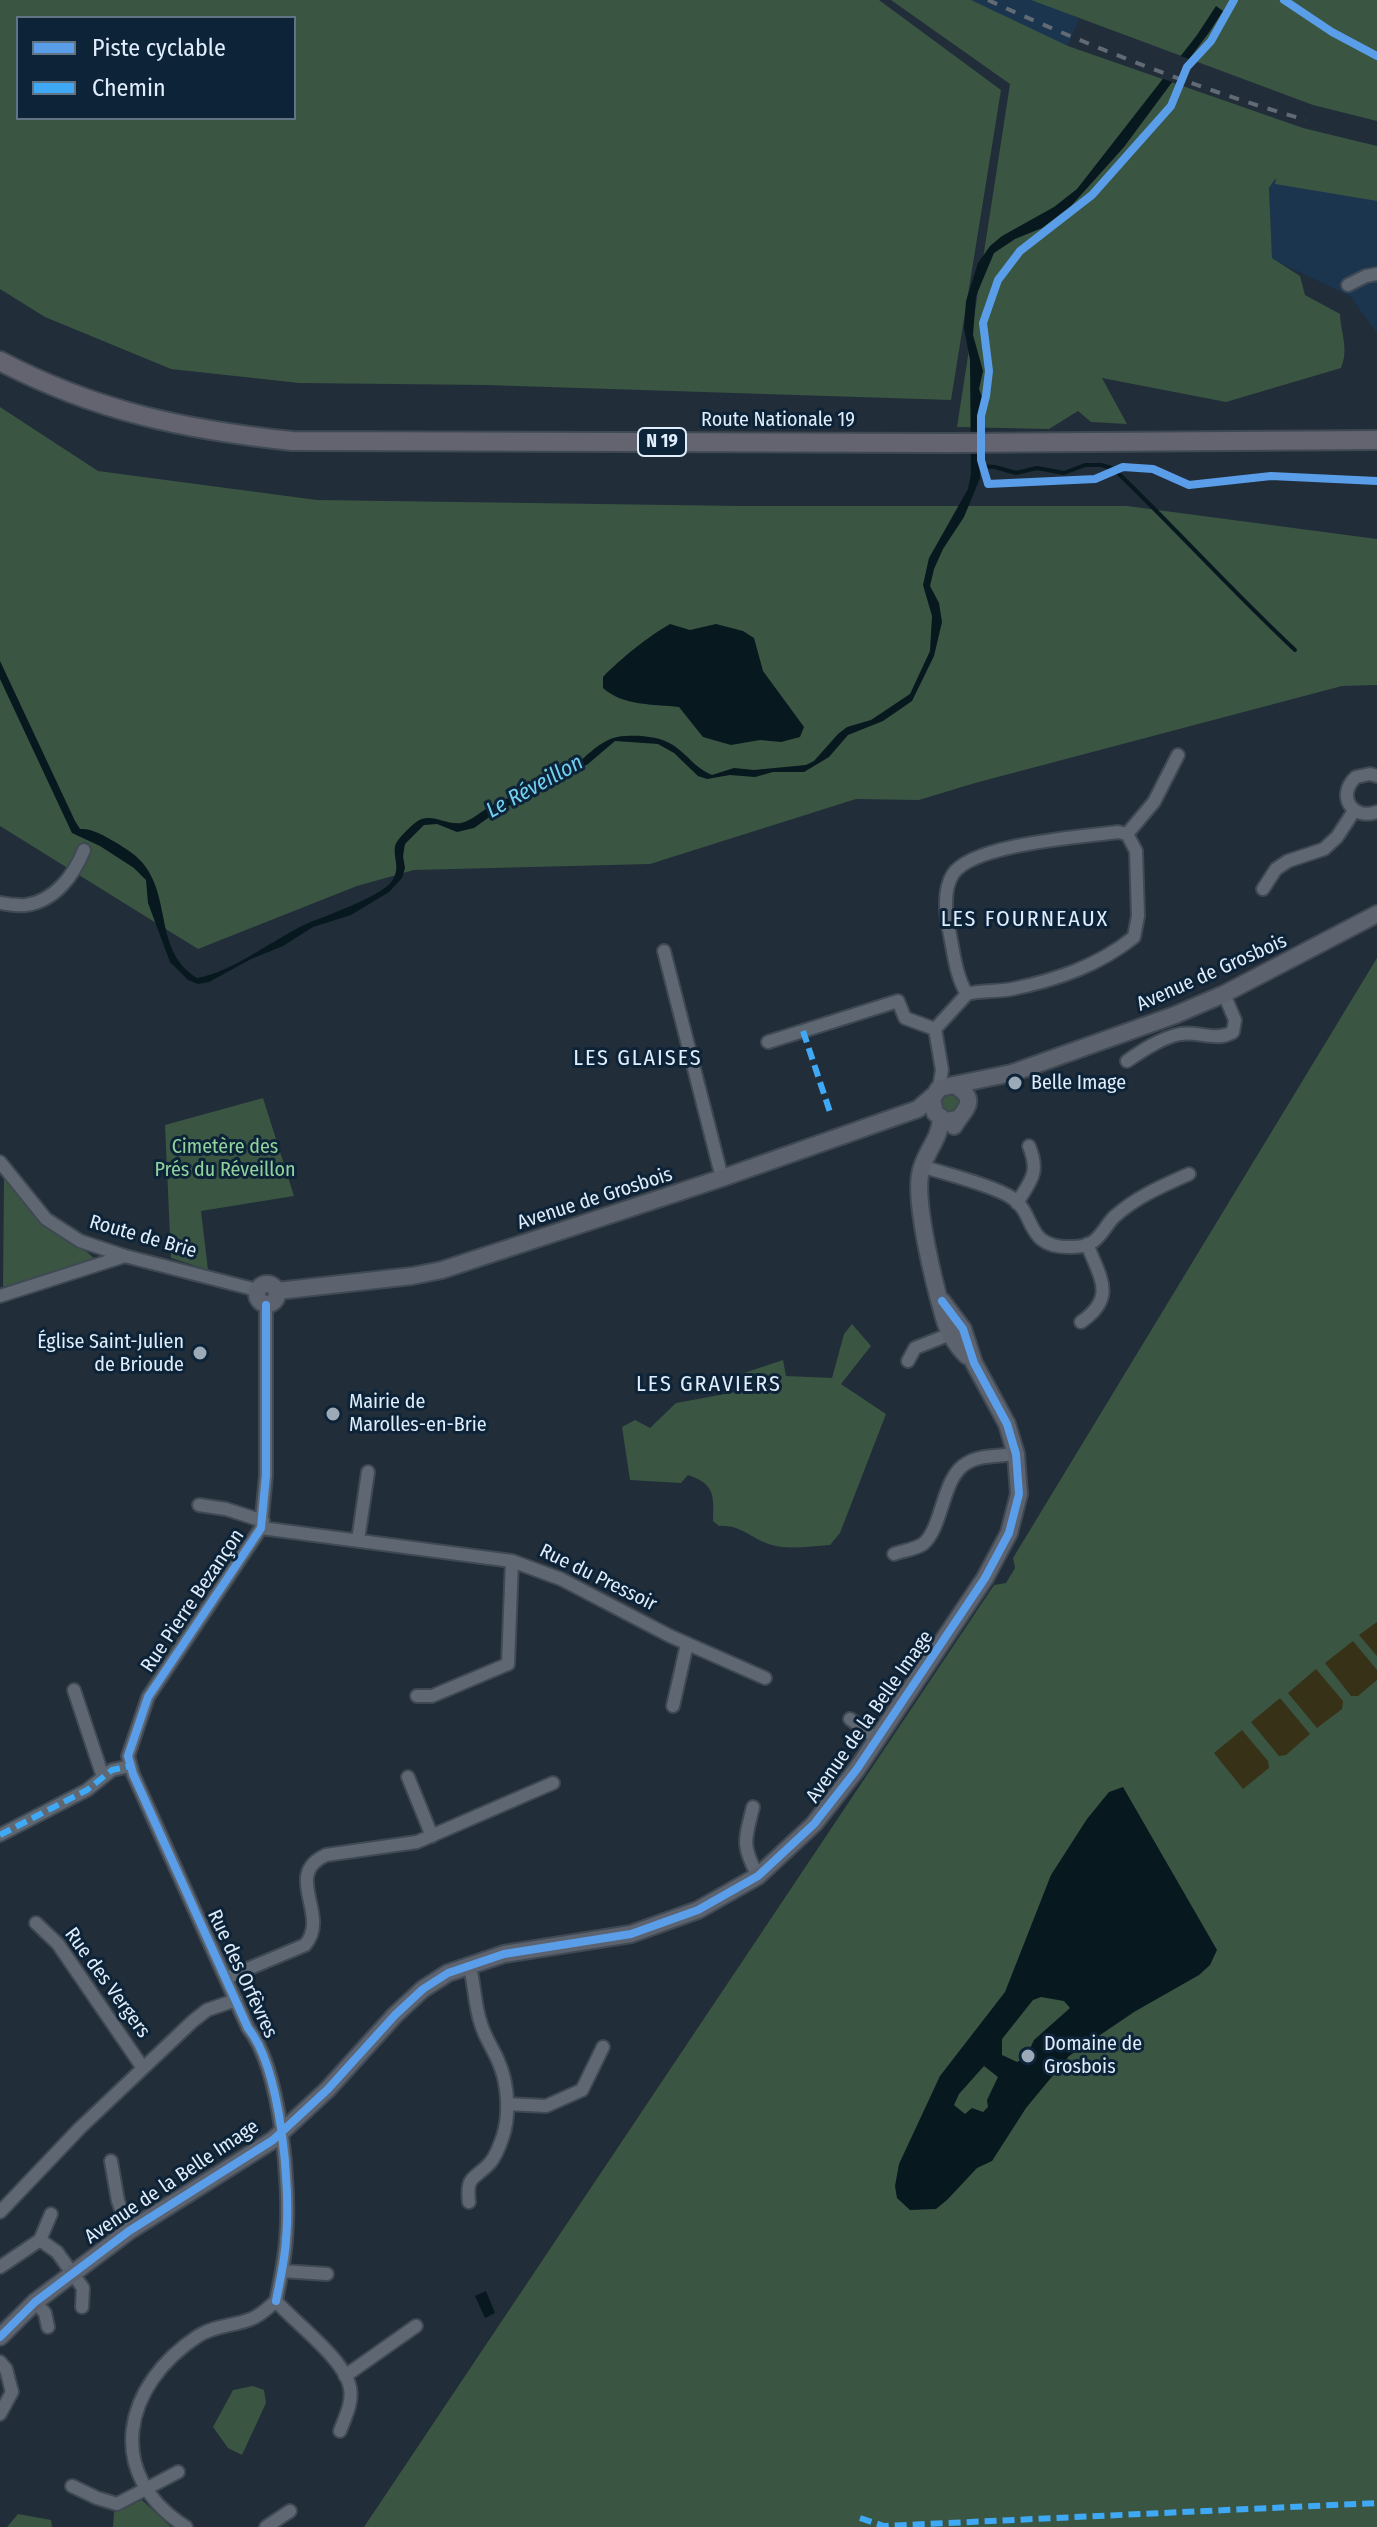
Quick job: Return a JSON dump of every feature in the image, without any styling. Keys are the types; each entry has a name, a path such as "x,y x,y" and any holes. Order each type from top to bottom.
{"main road":[{"name":"Route Nationale 19","path":"0,361 67,392 163,423 210,432 292,441 952,443 1377,440"}],"street":[{"path":"1348,285 1377,274"},
{"path":"1127,834 1154,802 1178,755"},
{"path":"1374,816 1354,811 1346,795 1350,781 1362,774 1377,776"},
{"path":"1263,889 1276,869 1288,861 1324,849 1337,837 1354,811"},
{"path":"935,1029 967,994 1008,990 1065,976 1117,951 1134,937 1138,916 1136,851 1127,834 1118,832 1040,843 979,855 960,866 951,877 947,889 946,917 960,982 967,994"},
{"path":"0,903 26,905 45,897 64,884 77,867 84,850"},
{"name":"Avenue de Grosbois","path":"968,1102 979,1090 1012,1073 1175,1015 1224,994 1377,914"},
{"path":"664,951 722,1178"},
{"path":"1127,1061 1154,1044 1181,1034 1219,1037 1233,1032 1235,1020 1224,994"},
{"path":"768,1042 898,1001 905,1018 935,1029"},
{"path":"935,1029 944,1085 932,1104 945,1117"},
{"name":"Avenue de Grosbois","path":"267,1295 442,1270 722,1178 918,1109 944,1085 1012,1073"},
{"path":"918,1109 945,1117 966,1112 968,1102 965,1092 944,1085"},
{"name":"Avenue de la Belle Image","path":"0,2337 35,2302 129,2231 259,2151 328,2089 423,1989 469,1964 504,1954 631,1934 698,1910 758,1876 814,1824 838,1795 985,1578 1009,1533 1019,1494 1016,1454 1007,1424 974,1363 957,1346 957,1332 943,1313 935,1278 920,1199 926,1167 945,1117"},
{"path":"1017,1203 1034,1175 1036,1163 1029,1146"},
{"name":"Route de Brie","path":"0,1162 46,1219 80,1241 267,1295"},
{"path":"926,1167 1011,1196 1033,1231 1045,1242 1059,1247 1080,1247 1095,1241 1111,1219 1134,1200 1189,1174"},
{"path":"1081,1322 1095,1313 1102,1304 1103,1295 1103,1285 1087,1244"},
{"path":"0,1296 125,1256"},
{"name":"Rue Pierre Bezançon","path":"130,1766 128,1756 148,1697 262,1524 266,1475 267,1295"},
{"path":"908,1361 915,1348 957,1332"},
{"path":"894,1554 923,1544 955,1472 965,1463 1016,1454"},
{"path":"358,1540 368,1472"},
{"name":"Rue du Pressoir","path":"199,1505 226,1509 262,1524 512,1561 561,1579 687,1644 765,1678"},
{"path":"417,1696 432,1696 508,1664 512,1561"},
{"path":"673,1706 687,1644"},
{"path":"74,1690 103,1777"},
{"path":"850,1719 877,1739"},
{"path":"0,1835 87,1790 120,1767 130,1766"},
{"name":"Rue des Orfèvres","path":"130,1766 268,2068 277,2105 286,2181 287,2218 276,2301"},
{"path":"408,1777 432,1836"},
{"path":"226,1978 305,1945 312,1936 314,1922 306,1881 308,1870 317,1859 326,1855 408,1845 553,1783"},
{"path":"753,1807 745,1839 746,1854 758,1876"},
{"name":"Rue des Vergers","path":"36,1923 58,1944 143,2068"},
{"path":"469,1964 481,2027 499,2063 507,2104 504,2132 488,2165 471,2177 467,2188 469,2202"},
{"path":"0,2212 80,2128 207,2010 236,2000"},
{"path":"507,2104 546,2106 582,2090 603,2047"},
{"path":"111,2161 118,2201 129,2231"},
{"path":"0,2267 40,2240 51,2214"},
{"path":"40,2240 57,2252 83,2288 82,2307"},
{"path":"282,2271 327,2274"},
{"path":"186,2527 166,2514 146,2489 135,2470 131,2434 138,2403 172,2357 199,2335 218,2326 254,2319 276,2301 340,2367 345,2376 350,2387 350,2406 340,2431"},
{"path":"35,2302 45,2313 48,2327"},
{"path":"345,2376 416,2326"},
{"path":"0,2362 6,2369 12,2392 0,2414"},
{"path":"72,2486 117,2504 178,2472"},
{"path":"266,2527 290,2511"}],"shaded area":[{"path":"955,0 1042,0 1079,19 1068,46"},
{"path":"1278,176 1377,190 1377,333 1350,296 1272,259 1269,188"}],"green space":[{"path":"0,0 879,0 1001,90 951,400 486,385 299,383 171,369 45,317 0,289"},
{"path":"891,0 971,0 1068,46 1303,128 1377,146 1377,201 1275,184 1276,178 1269,188 1272,258 1300,276 1305,295 1340,314 1344,348 1341,368 1226,402 1102,378 1127,424 1091,422 1078,411 1049,429 957,427 1010,84"},
{"path":"1031,0 1377,0 1377,121 1313,105"},
{"path":"0,407 98,471 317,500 742,506 1127,506 1377,539 1377,685 1342,686 919,800 856,799 650,864 414,870 357,886 198,949 0,826"},
{"name":"Domaine de Grosbois","path":"1377,958 1377,2527 364,2527 994,1585 1006,1583 1015,1568 1013,1558"},
{"path":"950,1095 959,1104 950,1113 941,1104"},
{"name":"Cimetère des Prés du Réveillon","path":"263,1098 294,1196 201,1211 208,1270 171,1258 165,1125"},
{"path":"4,1178 45,1227 96,1260 8,1290 3,1286"},
{"path":"852,1324 871,1346 841,1384 886,1414 840,1533 830,1545 779,1546 765,1543 733,1527 719,1526 713,1521 713,1498 708,1487 688,1475 681,1483 630,1480 622,1427 635,1420 650,1428 676,1403 736,1392 741,1374 783,1360 786,1376 832,1378 844,1334"},
{"path":"253,2386 264,2390 266,2403 242,2455 228,2448 213,2427 233,2390"},
{"path":"142,2500 171,2527 113,2527 114,2512"},
{"path":"18,2514 51,2520 52,2527 7,2527"}],"sand":[{"path":"1377,1622 1377,1656 1359,1635"},
{"path":"1353,1641 1377,1670 1377,1680 1358,1696 1351,1696 1325,1663"},
{"path":"1316,1669 1343,1701 1342,1709 1317,1728 1288,1693"},
{"path":"1280,1698 1310,1734 1286,1755 1279,1756 1251,1722"},
{"path":"1242,1730 1268,1761 1269,1768 1243,1789 1214,1753"}],"water":[{"name":"Le Réveillon","path":"1216,6 1223,11 1210,31 1124,147 1071,206 1042,228 1015,239 994,253 976,296 973,335 983,371 979,389 983,400 978,416 980,478 964,517 934,569 930,586 939,603 942,622 934,656 912,701 883,721 848,735 829,757 804,772 707,779 698,776 674,753 658,744 615,741 588,764 527,800 502,808 474,828 457,832 437,824 424,825 405,844 402,878 389,892 351,915 313,927 283,946 209,982 198,984 188,980 170,962 148,903 146,880 134,868 100,846 72,833 0,679 0,661 75,821 80,829 98,833 123,847 145,866 153,880 175,954 197,978 224,970 306,924 365,900 386,887 396,872 396,843 421,819 454,823 467,821 493,805 569,771 607,740 638,736 663,740 712,775 734,768 754,770 806,765 814,761 847,727 871,720 910,694 930,651 932,616 923,585 929,558 968,489 971,474 970,360 964,328 966,301 978,263 1002,236 1054,207 1077,189 1197,35"},
{"path":"670,624 690,630 716,624 743,631 754,638 763,671 804,727 800,737 781,742 760,740 731,745 703,737 679,707 629,701 603,688 603,677 610,670"},
{"path":"1123,1787 1217,1950 1210,1965 1199,1975 1134,2012 1069,2056 1026,2108 992,2161 977,2168 936,2209 910,2210 897,2198 895,2186 899,2164 940,2076 1005,1992 1051,1875 1087,1819 1109,1792","holes":["1041,1997 1064,2001 1070,2008 1034,2040 1026,2057 1017,2062 1002,2055 1002,2039 1033,2000","984,2066 998,2077 987,2100 988,2107 983,2112 972,2108 965,2114 954,2105 959,2094"]},
{"path":"486,2291 495,2313 485,2318 475,2296"}],"pier":[{"path":"1175,54 1192,60 1175,83 1158,77"}],"waterway":[{"path":"978,466 1016,473 1037,468 1064,473 1085,465 1112,468"},
{"path":"1118,473 1295,650"}],"railway":[{"path":"988,0 1145,66 1306,120"}],"marked path":[{"path":"803,1031 831,1115"},
{"path":"0,1835 87,1790 112,1770 130,1766 129,1760"},
{"path":"860,2518 884,2526 1377,2503"}],"cycle path":[{"path":"1234,0 1211,41 1187,67 1171,106 1092,195 1020,251 998,280 983,323 989,371 981,416 981,460 988,484 1095,479 1123,467 1153,469 1189,485 1271,476 1377,481"},
{"path":"1284,0 1332,32 1377,56"},
{"path":"0,2337 35,2302 129,2231 273,2140 328,2089 395,2015 423,1989 448,1973 504,1954 631,1934 698,1910 758,1876 814,1824 857,1769 985,1578 1009,1533 1019,1494 1016,1454 1007,1424 974,1363 963,1329 942,1301"},
{"path":"266,1305 266,1475 261,1528 148,1697 128,1756 133,1774 269,2071 281,2129 287,2190 285,2247 276,2301"}],"place":[{"name":"Belle Image","path":"1015,1083"},
{"name":"Église Saint-Julien de Brioude","path":"200,1353"},
{"name":"Mairie de Marolles-en-Brie","path":"333,1414"},
{"name":"Domaine de Grosbois","path":"1028,2056"}],"district":[{"name":"LES FOURNEAUX","path":"1025,920"},
{"name":"LES GLAISES","path":"638,1059"},
{"name":"LES GRAVIERS","path":"709,1385"}]}
